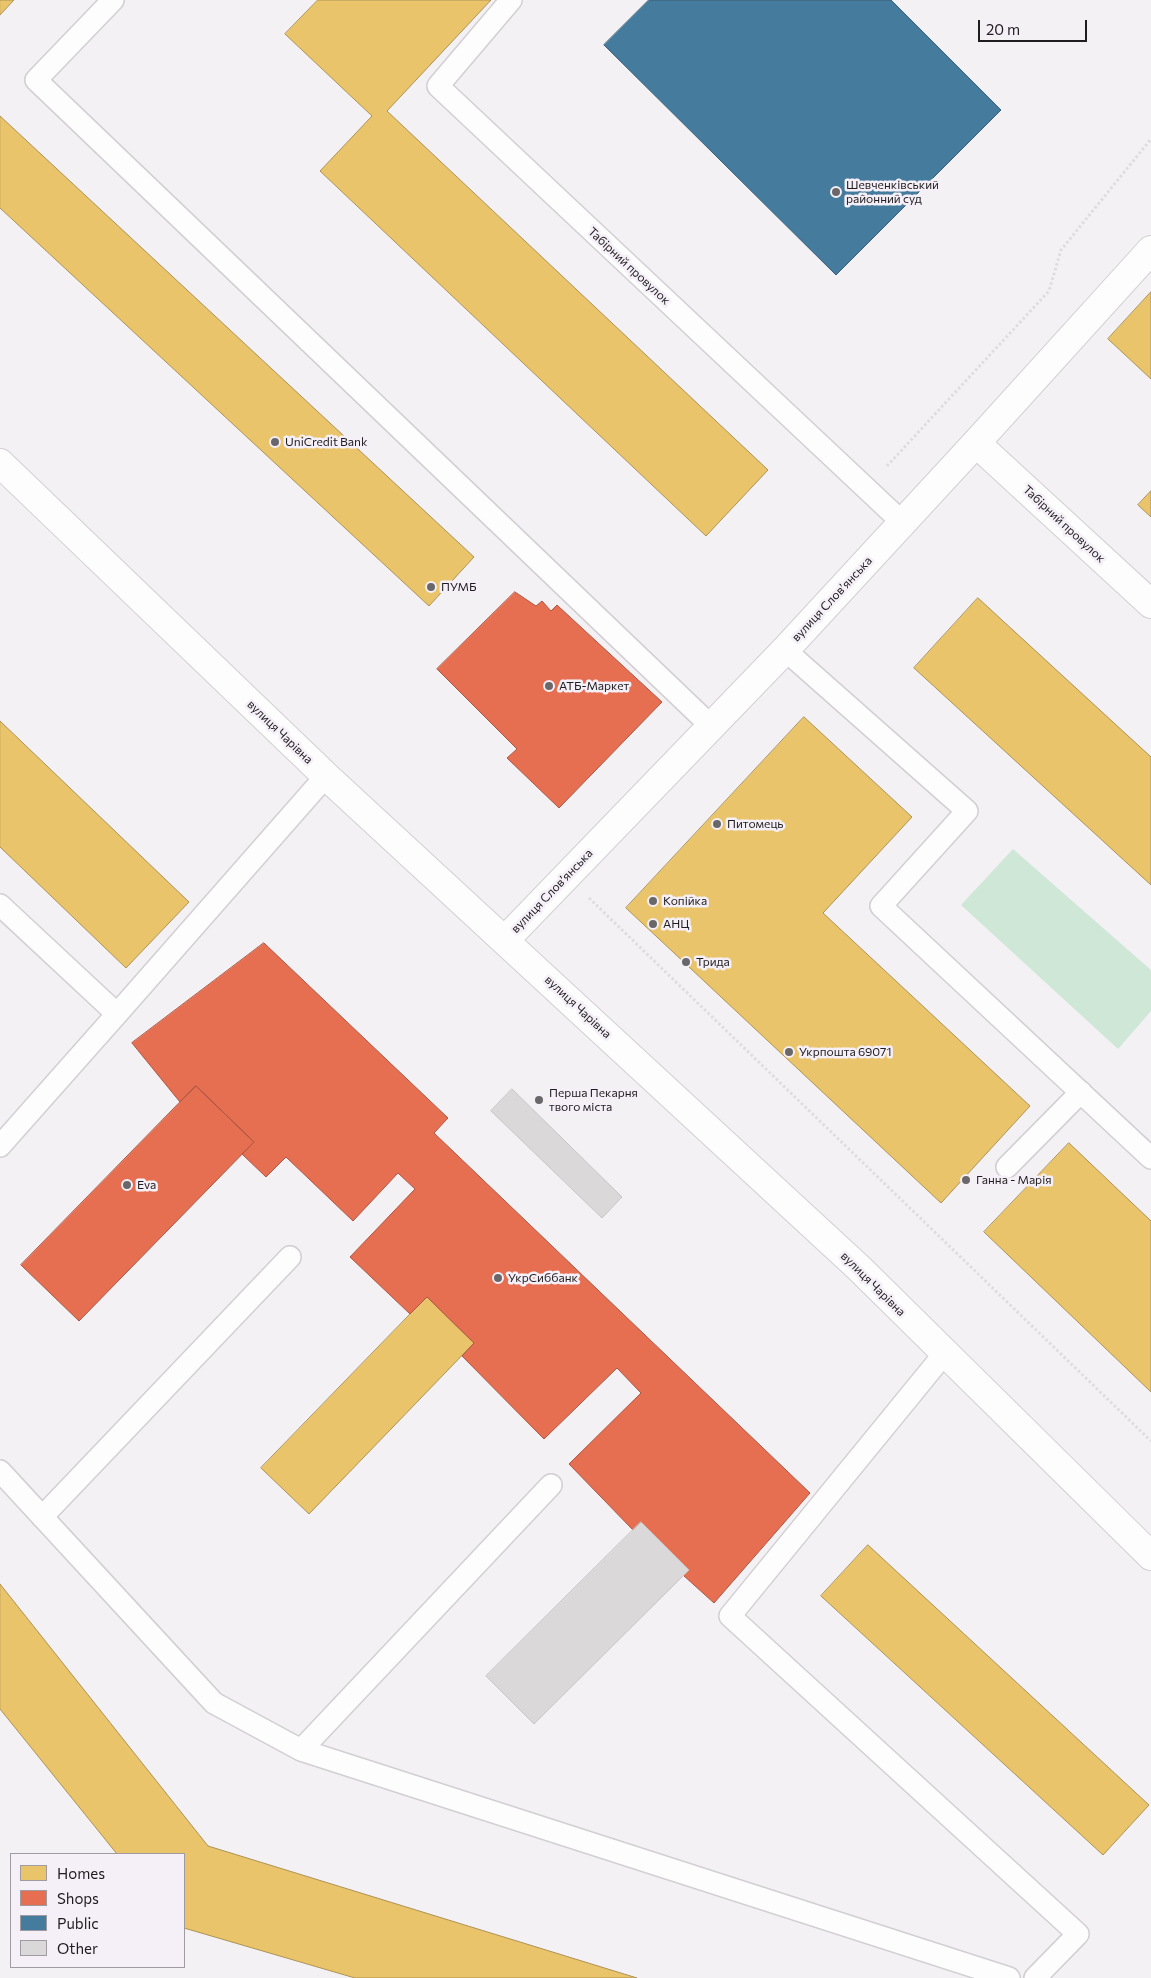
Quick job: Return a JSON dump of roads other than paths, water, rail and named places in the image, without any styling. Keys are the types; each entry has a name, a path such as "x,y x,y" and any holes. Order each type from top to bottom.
{"street":[{"name":"вулиця Слов’янська","path":"505,940 785,650 976,444 1151,250"},
{"name":"Табірний провулок","path":"976,444 1151,604"},
{"name":"вулиця Чарівна","path":"0,463 326,776 859,1268 944,1354 1151,1556"}],"lane":[{"path":"113,0 36,80 712,727"},
{"name":"Табірний провулок","path":"511,0 438,86 903,523"},
{"path":"785,650 967,811 881,906 1151,1158"},
{"path":"0,1146 326,776"},
{"path":"0,905 118,1014"},
{"path":"1007,1167 1081,1092"},
{"path":"42,1517 290,1257"},
{"path":"944,1354 730,1616 1078,1934 1035,1978"},
{"path":"0,1471 214,1703 301,1750 1009,1978"},
{"path":"301,1750 551,1485"}],"place":[{"name":"Шевченківський районний суд","path":"836,192"},
{"name":"UniCredit Bank","path":"275,442"},
{"name":"ПУМБ","path":"431,587"},
{"name":"АТБ-Маркет","path":"549,686"},
{"name":"Питомець","path":"717,824"},
{"name":"Копійка","path":"653,901"},
{"name":"АНЦ","path":"653,924"},
{"name":"Трида","path":"686,962"},
{"name":"Укрпошта 69071","path":"789,1052"},
{"name":"Перша Пекарня твого міста","path":"539,1100"},
{"name":"Ганна - Марія","path":"966,1180"},
{"name":"Eva","path":"127,1185"},
{"name":"УкрСиббанк","path":"498,1278"}]}
